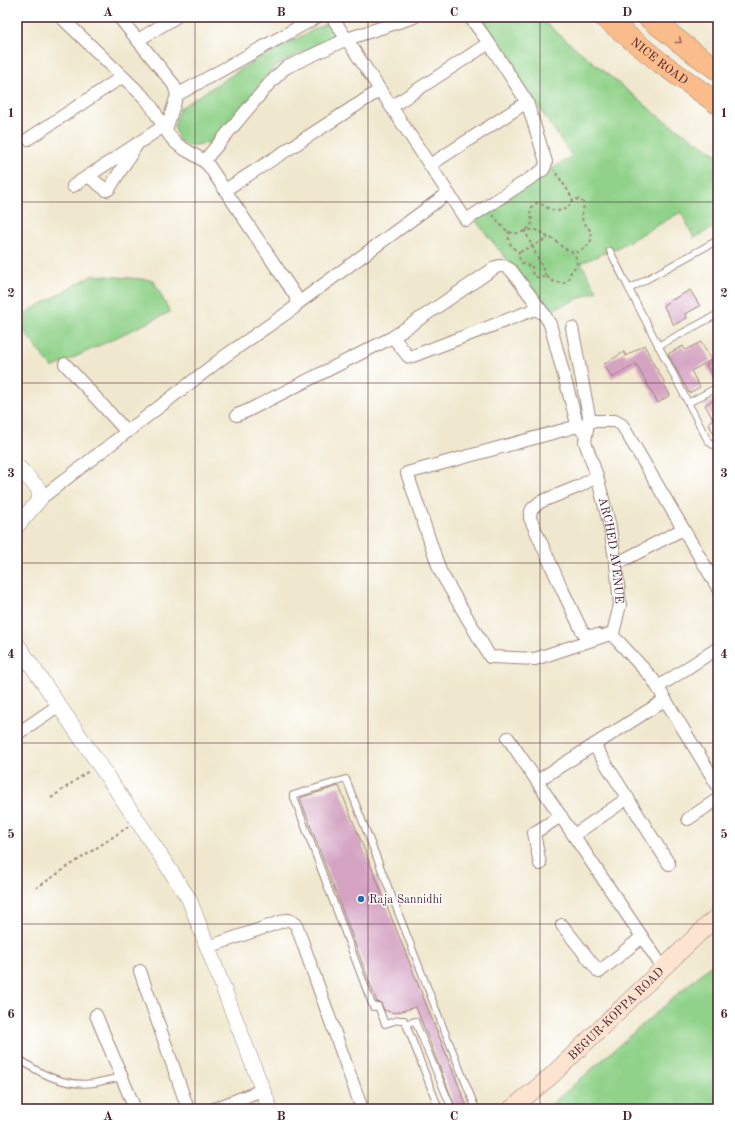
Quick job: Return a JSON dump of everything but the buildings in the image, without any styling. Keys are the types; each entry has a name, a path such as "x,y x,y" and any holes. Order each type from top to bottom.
{"highway":[{"name":"NICE ROAD","path":"604,17 661,63 718,104"},
{"path":"648,17 718,70"}],"main road":[{"name":"BEGUR-KOPPA ROAD","path":"512,1109 550,1077 718,915"}],"street":[{"path":"61,17 148,102 171,138 181,147 204,161 295,295 297,304"},
{"path":"73,186 137,143 165,128 177,95 174,85 119,17"},
{"path":"138,40 176,17"},
{"path":"177,95 317,17"},
{"path":"332,17 466,220 543,170 546,162 527,102 489,43 470,17"},
{"path":"204,161 268,85 285,68 347,39 414,17"},
{"path":"391,107 489,43"},
{"path":"28,139 122,77"},
{"path":"225,190 380,90"},
{"path":"430,166 527,102"},
{"path":"88,176 102,188 106,190 109,189 137,143"},
{"path":"17,526 40,499 226,356 294,308 297,304 448,193"},
{"name":"ARCHED AVENUE","path":"393,337 501,265 506,266 510,270 544,314 550,324 576,420 584,427 585,442 597,476 609,523 616,564 620,605 619,614 613,633"},
{"path":"237,415 393,337 410,357 533,310 537,310 544,314"},
{"path":"572,328 589,416 584,427"},
{"path":"65,364 127,432"},
{"path":"613,633 535,659 490,657 440,571 407,473 584,427 615,421 622,425 718,588"},
{"path":"17,466 38,488 40,499"},
{"path":"597,476 580,486 540,502 532,509 530,518 560,587 582,631 586,636 613,633"},
{"path":"616,564 683,529"},
{"path":"613,633 619,642 652,678 718,786"},
{"path":"17,644 138,821 189,899 270,1109"},
{"path":"658,687 718,648"},
{"path":"537,781 665,700"},
{"path":"17,734 59,706"},
{"path":"508,738 663,968"},
{"path":"594,745 669,864"},
{"path":"574,835 628,798"},
{"path":"688,819 718,799"},
{"path":"540,864 534,833 561,816"},
{"path":"208,947 286,920 296,924 362,1109"},
{"path":"562,925 599,972 642,937"},
{"path":"140,971 188,1109"},
{"path":"96,1015 135,1109"},
{"path":"214,1109 262,1090"}],"lane":[{"path":"629,290 718,240"},
{"path":"610,251 708,440 711,444 715,446 718,445"},
{"path":"658,346 718,314"},
{"path":"688,403 718,387"},
{"path":"439,1109 404,1020 398,1020 385,1024 378,1006 373,1007 293,795 346,778 476,1109"},
{"path":"406,1024 415,1021 452,1109"},
{"path":"17,1057 29,1066 50,1077 68,1082 80,1084 93,1083 122,1077"}],"path":[{"path":"543,153 573,200"},
{"path":"486,206 509,232 516,233 526,231 530,229 540,231 548,238 554,239 563,248 575,253 591,242 592,235 582,219 584,207 582,202 578,199 573,200 566,208 559,211 551,210 540,203 535,203 530,210 532,224 526,231"},
{"path":"526,231 546,276 550,279 559,283 567,281 571,272 577,265 575,253"},
{"path":"509,232 509,242 519,252 519,259 521,262 532,266 532,272 536,277 541,278 546,276"},
{"path":"519,252 548,238"},
{"path":"50,798 99,764"},
{"path":"36,888 138,821"}],"green space":[{"path":"477,17 538,17 662,119 718,155 718,225 694,238 681,212 617,248 581,263 597,291 549,311 474,219 572,156"},
{"path":"329,22 339,37 297,54 274,67 215,142 189,146 179,141 174,126 180,108 257,59"},
{"path":"93,275 153,280 170,312 52,368 17,322 17,318"},
{"path":"718,959 718,1109 546,1109"}],"place":[{"name":"Raja Sannidhi","path":"361,899"}]}
